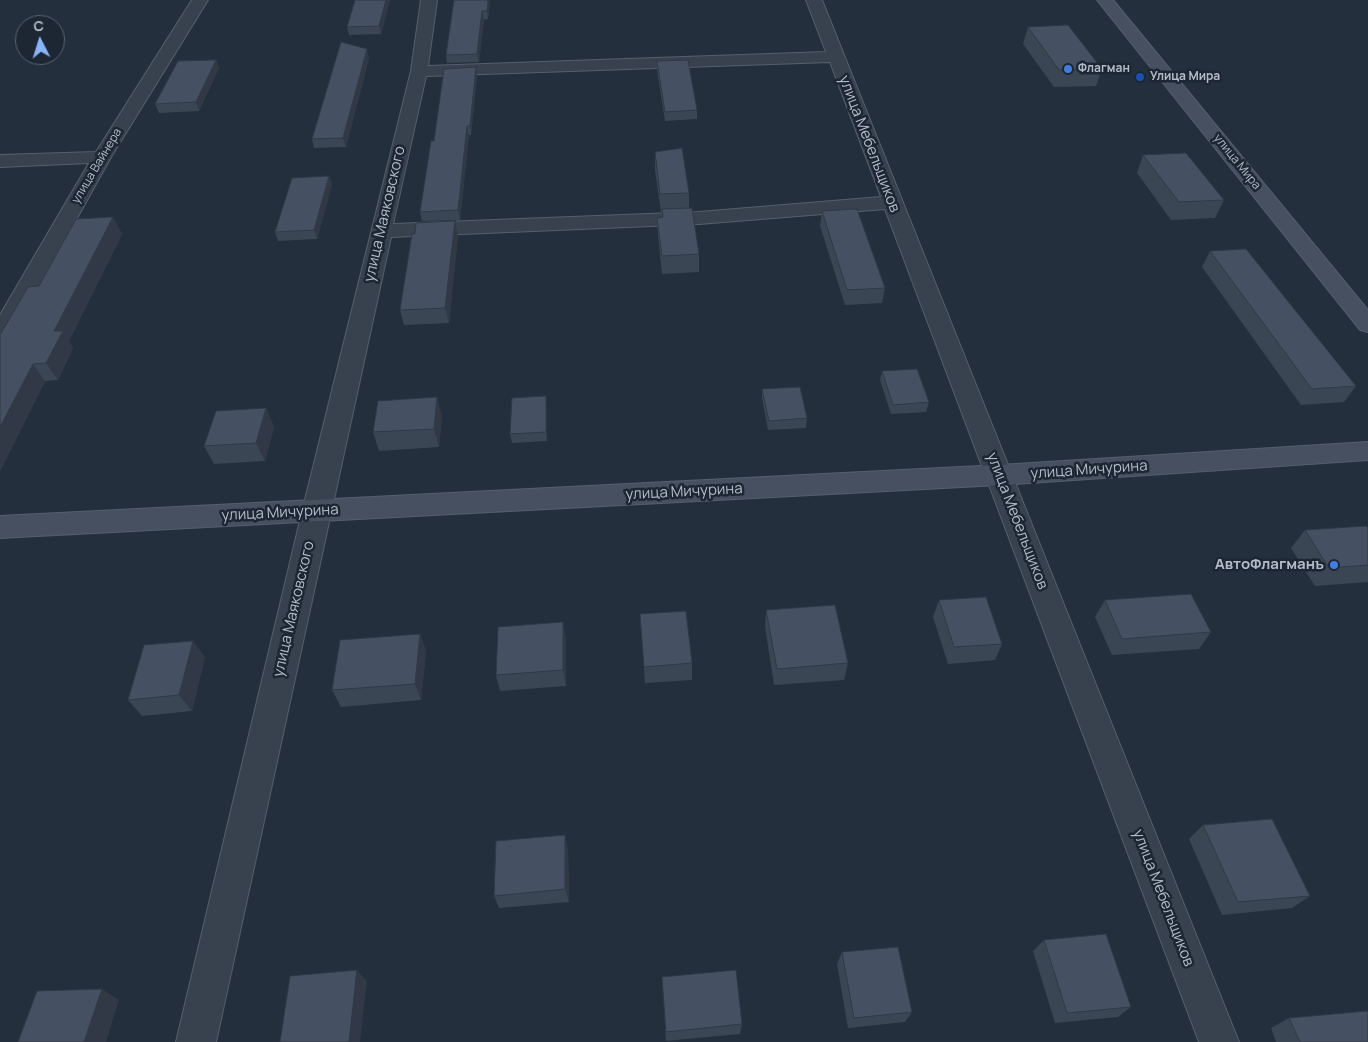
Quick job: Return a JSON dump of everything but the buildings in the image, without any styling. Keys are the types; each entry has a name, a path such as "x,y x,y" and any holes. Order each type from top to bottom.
{"street":[{"name":"улица Вайнера","path":"0,335 102,157 200,0"},
{"name":"улица Маяковского","path":"196,1042 316,512 419,71 429,0"},
{"name":"улица Мебельщиков","path":"814,0 1219,1042"},
{"name":"улица Мира","path":"1105,0 1368,325"},
{"path":"419,71 835,57"},
{"path":"0,161 102,157"},
{"path":"381,231 699,218 892,202"},
{"name":"улица Мичурина","path":"0,527 1000,476 1368,451"}],"place":[{"name":"Флагман","path":"1068,69"},
{"name":"Улица Мира","path":"1140,77"},
{"name":"АвтоФлагманъ","path":"1334,565"}]}
